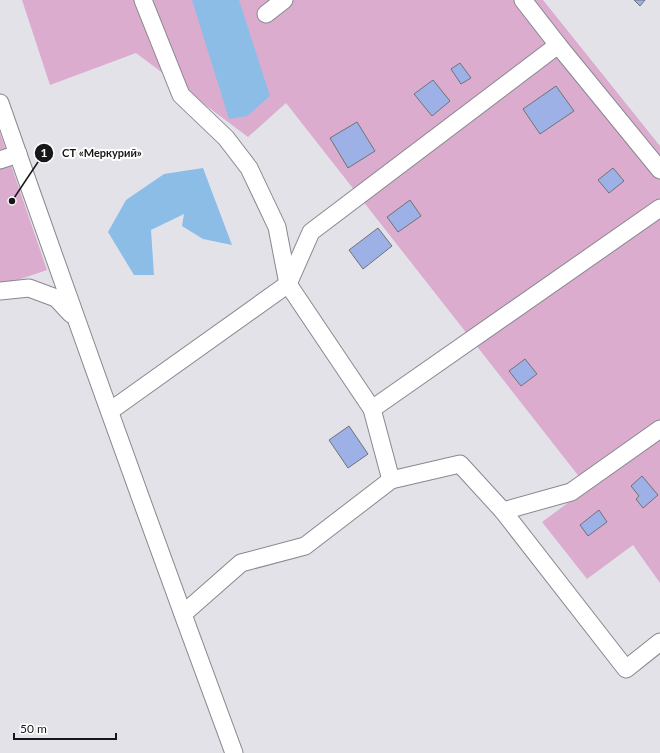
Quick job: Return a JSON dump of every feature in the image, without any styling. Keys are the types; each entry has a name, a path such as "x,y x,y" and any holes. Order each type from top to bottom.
{"street":[{"path":"143,0 181,95 226,138 249,168 278,227 288,284 372,409 391,480"},
{"path":"266,14 284,0"},
{"path":"523,0 660,170"},
{"path":"110,411 288,284 311,232 558,45"},
{"path":"0,103 76,319 234,753"},
{"path":"0,160 18,154"},
{"path":"372,409 660,208"},
{"path":"0,291 29,288 56,298 76,319"},
{"path":"503,511 571,492 660,429"},
{"path":"183,614 241,563 305,546 391,480 460,464 503,511 626,669 660,642"}],"shaded area":[{"path":"22,0 543,0 660,146 660,583 633,545 587,579 542,522 588,488 286,103 248,137 136,53 50,85"},
{"path":"0,133 47,270 0,286"}],"water":[{"path":"192,0 239,0 270,96 247,116 229,119"},
{"path":"203,168 232,245 203,239 182,226 184,214 151,230 154,275 134,275 108,232 126,200 164,174"}],"building":[{"path":"634,0 645,0 640,6"},
{"path":"460,63 471,78 461,84 451,69"},
{"path":"433,80 450,101 432,116 414,94"},
{"path":"556,86 574,111 540,134 523,109"},
{"path":"357,122 375,151 348,168 330,138"},
{"path":"613,168 624,181 609,193 598,180"},
{"path":"410,200 421,216 398,232 387,217"},
{"path":"378,228 392,246 363,269 349,250"},
{"path":"525,359 537,374 521,386 509,371"},
{"path":"349,426 368,454 348,468 329,440"},
{"path":"642,476 658,495 643,508 636,499 639,496 631,486"},
{"path":"599,510 607,522 588,536 580,525"}],"place":[{"name":"СТ «Меркурий»","path":"12,201"}]}
